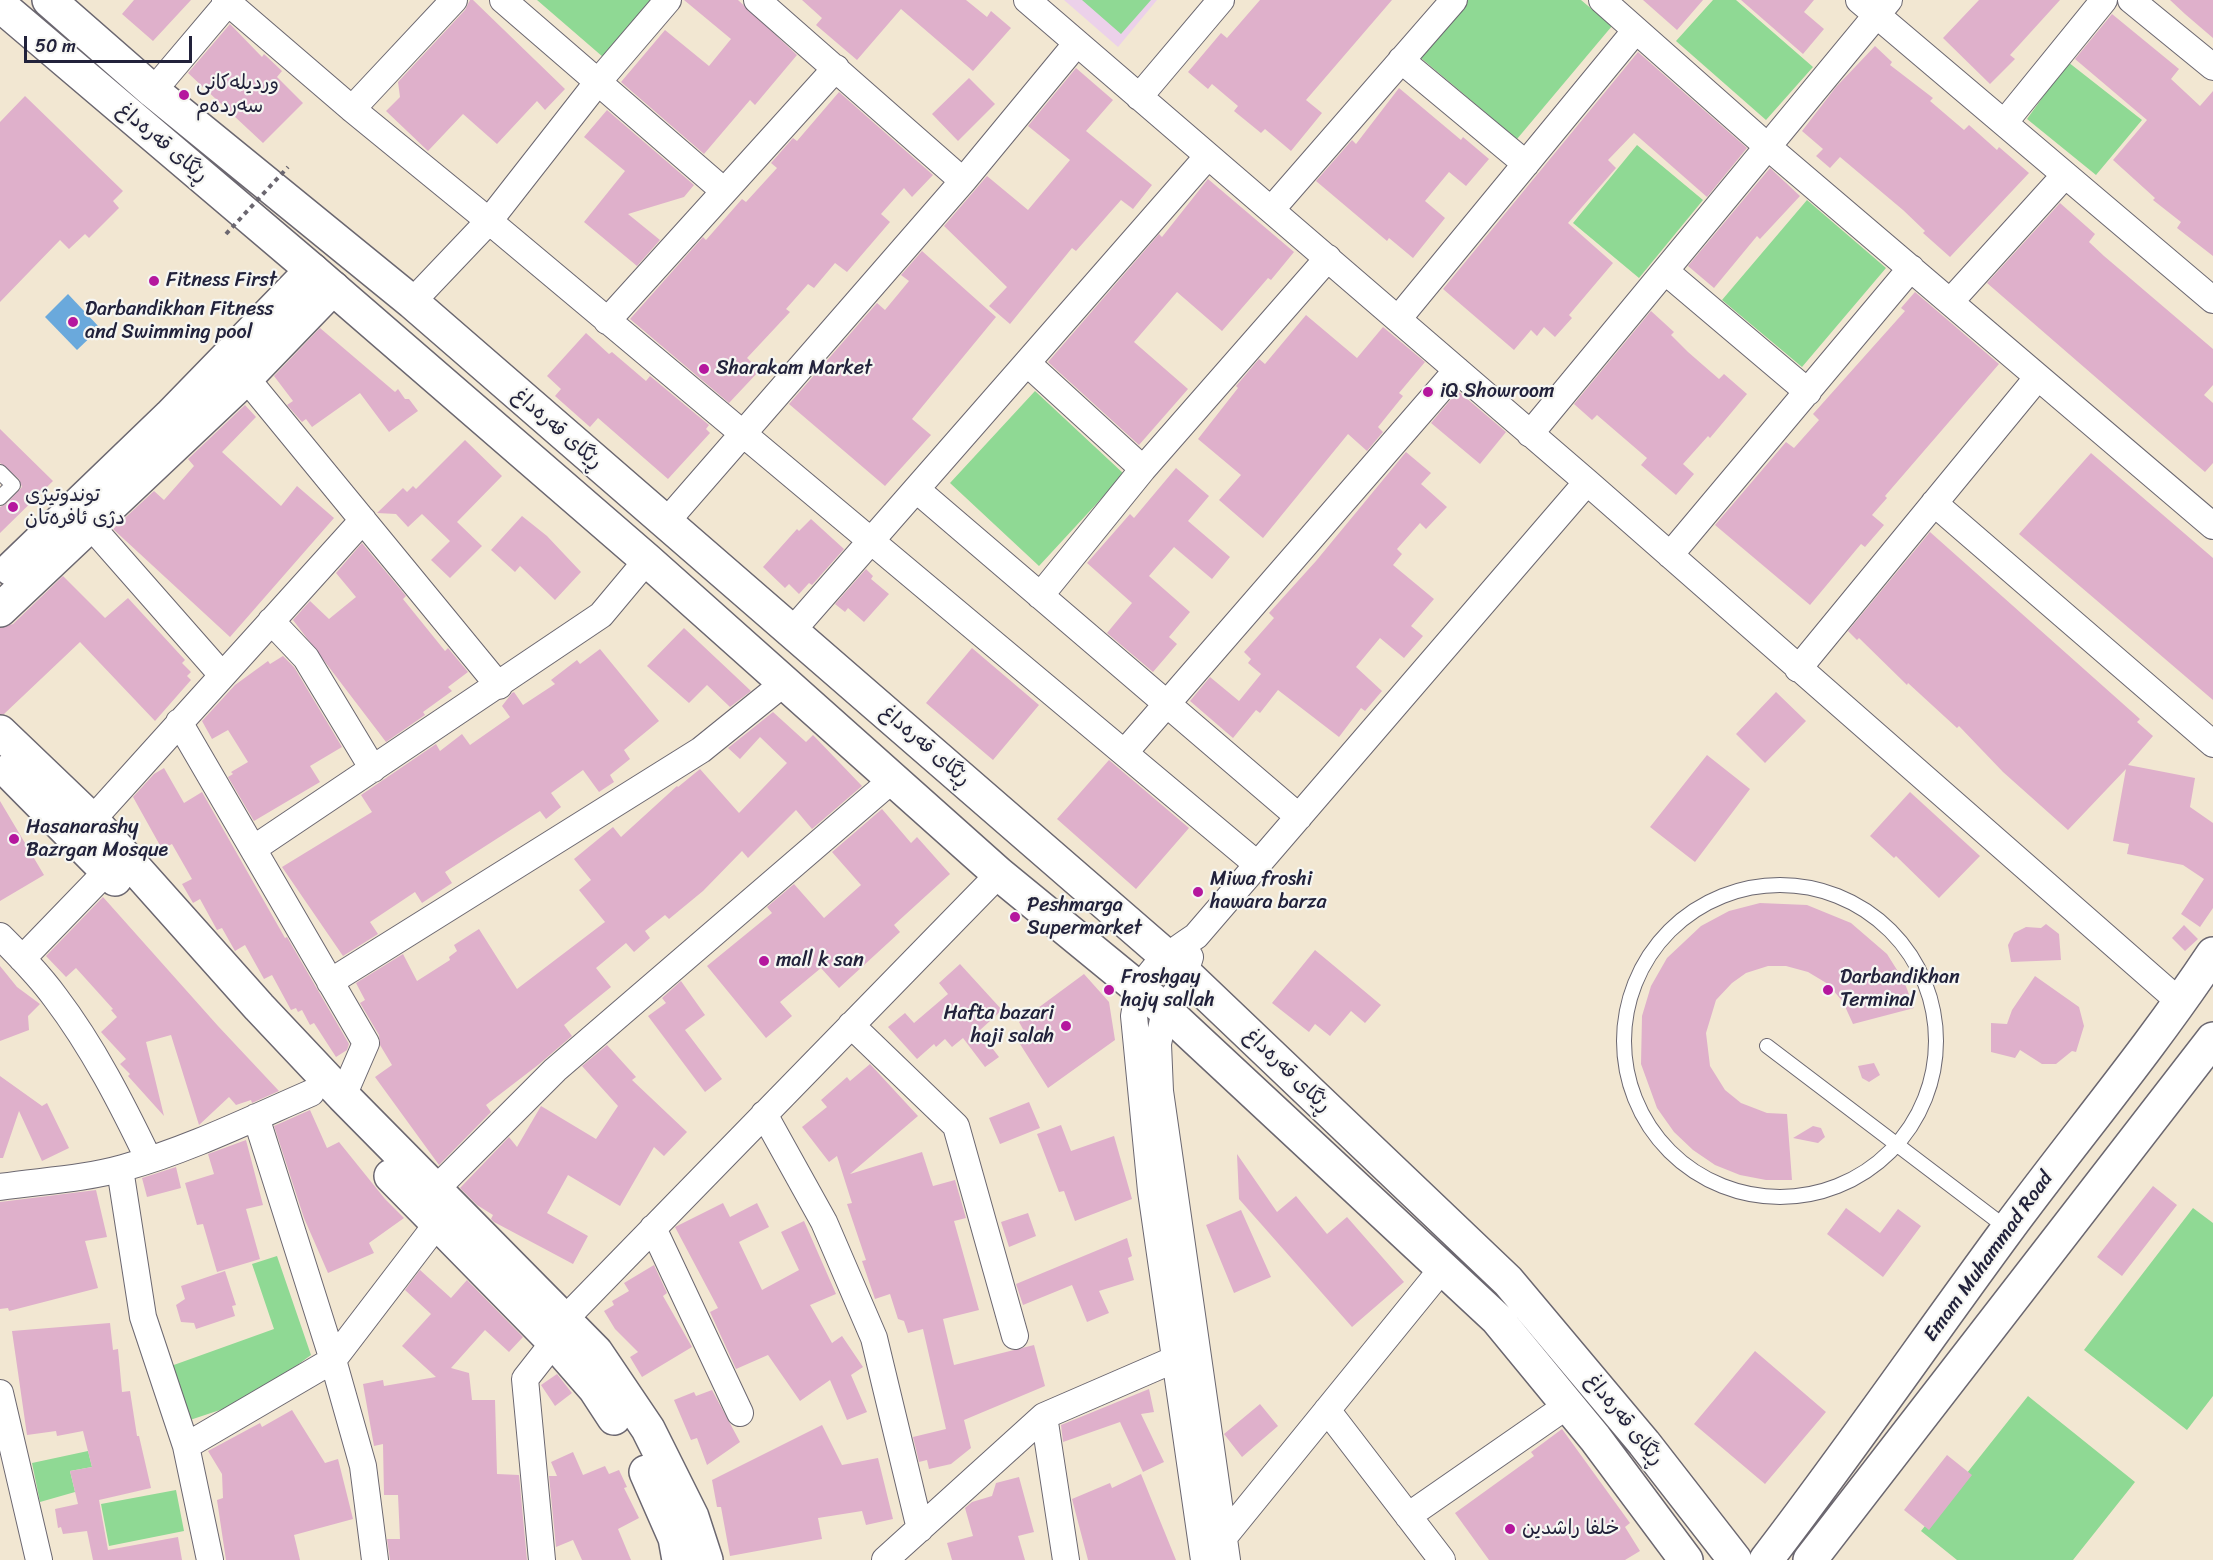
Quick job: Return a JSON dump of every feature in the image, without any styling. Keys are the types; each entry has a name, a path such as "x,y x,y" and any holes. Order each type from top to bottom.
{"main road":[{"name":"ڕێگای قەرەداغ","path":"49,0 153,91 412,302 1176,965 1508,1281 1644,1443 1735,1560"},
{"name":"ڕێگای قەرەداغ","path":"0,5 647,560 999,874 1165,1010 1497,1319 1569,1405 1686,1560"},
{"path":"0,610 246,378 322,279"},
{"path":"3,570 322,279"},
{"path":"0,732 92,820 259,1007 343,1096 436,1189 559,1330 638,1455 675,1538 679,1560"},
{"path":"0,763 108,870 240,1019 437,1224 559,1330 597,1352 648,1429 692,1517 706,1560"},
{"name":"Emam Muhammad Road","path":"1766,1560 1829,1479 2008,1229 2181,1002 2213,954"},
{"path":"1810,1560 1858,1501 2213,1039"},
{"path":"1829,1479 1858,1501"}],"street":[{"path":"352,110 454,0"},
{"path":"503,0 724,191"},
{"path":"412,302 489,221 597,83 668,0"},
{"path":"756,0 963,181"},
{"path":"1027,0 1587,482 2181,1002"},
{"path":"1139,97 1221,0"},
{"path":"1271,210 1454,0"},
{"path":"1602,0 1768,147 2213,526"},
{"path":"2004,123 2104,0"},
{"path":"2131,0 2213,67"},
{"path":"153,91 227,1 352,110 489,221 1258,865"},
{"path":"1530,434 1768,147 1875,5 2064,175 2211,296"},
{"path":"1398,319 1636,30"},
{"path":"666,522 963,181 1077,43"},
{"path":"1401,60 1526,164"},
{"path":"607,321 836,68"},
{"path":"792,631 1208,156"},
{"path":"1950,302 2064,175"},
{"path":"1040,596 1143,468 1328,258"},
{"path":"1670,555 1911,268"},
{"path":"1665,271 1808,392"},
{"path":"1027,363 1143,468"},
{"path":"1125,752 1457,370"},
{"path":"1798,669 2038,377"},
{"path":"246,378 499,686"},
{"path":"1225,1548 1160,1091 1158,1044 1176,965 1196,936 1587,482"},
{"path":"917,490 1299,817"},
{"path":"1934,503 2213,744"},
{"path":"92,820 363,520"},
{"path":"90,525 222,675"},
{"path":"253,849 499,686 601,615 647,560"},
{"path":"271,621 306,658 373,769"},
{"path":"330,982 701,750 784,683"},
{"path":"179,722 366,1042 343,1096"},
{"path":"436,1189 555,1070 892,780"},
{"path":"22,959 108,870"},
{"path":"542,1560 525,1379 559,1330 653,1228 999,874"},
{"path":"0,936 68,1015 122,1103 149,1160"},
{"path":"1176,965 1144,979 1139,989 1134,1016 1140,1094 1204,1560"},
{"path":"851,1025 956,1126 1015,1336"},
{"path":"0,1186 120,1169 174,1152 311,1093"},
{"path":"764,1114 824,1222 874,1338 920,1529"},
{"path":"256,1117 333,1360 363,1466 375,1560"},
{"path":"120,1169 143,1317 186,1446 210,1560"},
{"path":"186,1446 333,1360 437,1224"},
{"path":"653,1228 740,1413"},
{"path":"1225,1548 1327,1410 1442,1269"},
{"path":"887,1560 1044,1416 1198,1348"},
{"path":"0,1393 39,1560"},
{"path":"1408,1516 1569,1405"},
{"path":"1327,1410 1442,1560"},
{"path":"1044,1416 1066,1560"}],"lane":[{"path":"0,472 13,485 0,498"},
{"path":"1765,885 1806,887 1825,891 1862,908 1878,920 1893,934 1917,966 1931,999 1936,1033 1934,1068 1928,1094 1917,1118 1897,1146 1871,1169 1840,1186 1789,1197 1754,1195 1720,1185 1676,1157 1651,1128 1641,1111 1627,1073 1625,1053 1627,1012 1632,993 1648,956 1660,940 1690,913 1707,903 1745,888 1765,885"},
{"path":"1767,1046 2008,1229"}],"path":[{"path":"226,234 288,167"}],"shaded area":[{"path":"1064,0 1157,0 1118,47"}],"green space":[{"path":"537,0 653,0 603,57"},
{"path":"1082,0 1151,0 1121,34"},
{"path":"1460,0 1581,0 1612,26 1517,139 1415,53"},
{"path":"1713,0 1736,0 1813,67 1766,120 1676,41"},
{"path":"2068,62 2142,120 2096,175 2027,119"},
{"path":"1637,145 1703,200 1639,278 1573,223"},
{"path":"1807,200 1886,268 1802,367 1722,300"},
{"path":"1035,391 1124,474 1039,566 950,483"},
{"path":"2193,1208 2213,1223 2213,1396 2187,1430 2084,1350"},
{"path":"277,1256 311,1355 250,1400 190,1420 171,1366 274,1329 252,1264"},
{"path":"2028,1396 2135,1482 2073,1560 1957,1560 1921,1531"},
{"path":"88,1451 92,1467 70,1471 75,1492 40,1502 32,1463"},
{"path":"176,1490 184,1531 109,1546 101,1504"}],"water":[{"name":"Darbandikhan Fitness and Swimming pool","path":"68,294 100,328 77,350 45,317"}],"building":[{"path":"134,0 191,0 153,41 122,14"},
{"path":"470,0 473,0 565,89 545,110 537,101 497,144 463,114 428,151 386,111 400,97 398,82 465,10"},
{"path":"684,0 738,0 797,55 755,105 750,100 704,154 621,82 665,30 709,66 731,39"},
{"path":"802,0 966,0 987,17 991,11 1011,28 973,71 901,9 857,60 816,25 822,18"},
{"path":"1260,0 1392,0 1306,100 1322,113 1291,151 1265,129 1261,133 1234,111 1238,106 1212,84 1208,89 1188,72 1221,33 1227,38"},
{"path":"1643,0 1703,0 1677,30"},
{"path":"1741,0 1814,0 1804,12 1824,29 1803,54"},
{"path":"1979,0 2060,0 2010,55 2015,59 1990,84 1943,38"},
{"path":"2170,0 2213,0 2213,38 2185,14"},
{"path":"2112,14 2179,69 2171,79 2200,106 2213,91 2213,256 2177,228 2181,222 2153,200 2155,198 2113,160 2147,120 2075,59"},
{"path":"230,24 262,57 264,54 282,71 277,77 303,103 263,143 188,73"},
{"path":"1875,46 1892,62 1890,65 1933,98 1930,101 1964,130 1969,125 1997,150 1999,147 2029,173 1950,257 1923,233 1925,231 1903,210 1840,157 1830,168 1816,156 1823,149 1802,131 1836,87"},
{"path":"1638,52 1747,148 1707,197 1634,133 1608,160 1616,168 1568,223 1613,263 1569,315 1572,318 1555,337 1544,327 1537,336 1531,330 1514,350 1443,289"},
{"path":"1076,68 1113,100 1086,131 1152,185 1133,209 1121,200 1076,251 1072,248 1010,324 989,306 1007,287 944,226 987,176 1028,210 1070,160 1028,126"},
{"path":"969,78 995,104 958,141 932,114"},
{"path":"1399,88 1461,140 1463,137 1489,159 1466,186 1449,172 1425,201 1445,218 1413,258 1389,238 1387,241 1316,181 1352,140 1356,144"},
{"path":"839,92 933,175 912,197 904,188 881,214 890,222 847,272 835,263 814,288 808,284 786,309 790,312 747,358 760,370 729,403 630,319 703,237 706,240 742,199 746,202 777,168 771,163 793,138 797,141"},
{"path":"25,96 123,191 113,201 119,208 89,238 85,234 69,249 60,240 0,302 0,122"},
{"path":"607,110 694,185 684,197 628,214 660,240 637,266 584,222 625,171 584,137"},
{"path":"1770,168 1800,196 1760,239 1757,236 1714,288 1688,266"},
{"path":"1208,179 1294,252 1271,280 1268,278 1222,331 1177,292 1134,342 1188,389 1139,445 1048,362 1159,234 1162,237"},
{"path":"2060,203 2095,234 2089,242 2213,349 2213,385 2204,395 2213,403 2213,463 2205,472 1987,283"},
{"path":"922,251 996,317 912,419 931,435 885,486 789,404 877,303 885,310 909,281 901,275"},
{"path":"1915,292 1999,364 1885,496 1887,498 1872,515 1884,525 1865,547 1861,544 1810,605 1715,525 1786,442 1794,448 1819,420 1813,414 1905,311 1901,308"},
{"path":"1651,311 1674,332 1671,335 1688,352 1719,379 1724,374 1747,394 1710,438 1708,436 1683,464 1694,474 1676,495 1641,465 1647,458 1597,415 1592,420 1574,404"},
{"path":"1306,315 1357,358 1383,327 1425,362 1399,393 1403,396 1378,427 1383,432 1367,451 1348,434 1263,538 1219,500 1241,475 1198,439 1238,388 1236,386 1259,359 1265,364"},
{"path":"320,328 395,392 398,389 418,411 389,432 360,393 312,427 306,419 302,422 287,405 293,401 274,376"},
{"path":"586,333 609,354 612,352 646,381 650,376 709,425 706,429 710,433 668,479 598,418 590,427 555,396 561,389 547,376"},
{"path":"1458,391 1506,432 1480,464 1431,423"},
{"path":"245,405 256,417 222,452 281,506 297,486 334,518 230,637 113,529 154,491 164,500 194,466 188,459"},
{"name":"توندوتیژی دژی ئافرەتان","path":"0,429 53,481 0,533 0,507 6,504 22,487 19,479 0,463"},
{"path":"465,440 502,476 457,522 482,546 450,578 431,560 450,541 422,514 408,527 396,514 377,513 403,488 407,492 413,486 416,489"},
{"path":"1406,452 1431,473 1421,484 1447,507 1426,529 1420,523 1397,549 1402,554 1393,565 1434,599 1411,626 1423,636 1404,658 1380,638 1356,667 1382,691 1365,711 1361,708 1339,737 1278,690 1260,713 1256,710 1233,738 1190,701 1210,677 1239,701 1261,674 1248,663 1251,659 1244,652 1274,618 1269,613 1316,561"},
{"path":"2091,453 2213,558 2213,700 2019,534"},
{"path":"1176,468 1209,496 1188,521 1230,557 1212,579 1174,547 1149,576 1190,612 1169,637 1177,644 1153,672 1107,633 1132,603 1087,563 1130,514 1134,518"},
{"path":"522,516 547,536 581,572 555,600 520,566 515,572 491,550"},
{"path":"811,519 844,549 812,585 809,583 799,594 789,584 785,588 763,567 797,529 799,531"},
{"path":"1930,532 2140,719 2137,722 2153,736 2128,765 2195,778 2190,807 2213,823 2213,908 2200,927 2181,914 2204,879 2183,865 2127,854 2129,844 2113,841 2126,769 2068,830 2003,772 1959,726 1957,728 1908,683 1907,685 1859,638 1857,640 1848,631"},
{"path":"362,543 406,596 403,599 445,651 448,648 468,672 448,687 452,691 423,712 425,715 386,742 293,620 310,601 329,619 356,597 336,573"},
{"path":"866,569 873,576 871,579 889,594 864,622 848,608 845,612 835,604"},
{"path":"63,576 105,618 128,598 185,660 182,663 191,672 187,676 191,680 155,721 80,642 4,714 0,714 0,628 13,624"},
{"path":"684,628 751,691 730,707 707,685 689,703 647,666"},
{"path":"972,648 1039,705 993,760 926,703"},
{"path":"600,649 659,721 624,750 630,759 610,775 614,782 599,792 583,770 551,793 561,807 546,819 540,811 445,872 452,883 422,903 415,892 370,922 378,934 343,956 282,867 372,812 361,795 436,744 440,751 462,734 470,745 510,717 502,706 512,693 514,692 523,705 555,684 551,680 577,660 580,664"},
{"path":"283,656 294,667 342,747 310,766 320,782 254,821 228,777 233,774 231,772 248,762 228,730 212,739 202,721 235,685 268,661 270,664"},
{"path":"1776,692 1806,721 1765,763 1736,734"},
{"path":"773,712 806,742 813,735 862,786 812,829 796,810 748,858 742,851 703,891 669,919 665,915 645,931 650,938 634,952 626,943 596,968 611,987 564,1025 572,1036 486,1105 491,1112 439,1165 375,1077 392,1065 380,1045 379,1035 360,1003 365,1000 356,983 403,954 417,981 450,960 449,957 457,951 454,945 479,929 517,989 605,922 579,890 591,880 574,859 613,827 621,837 677,786 700,769 739,813 787,763 760,737 740,759 728,748"},
{"path":"1707,755 1750,789 1695,862 1650,827"},
{"path":"1109,760 1189,828 1136,889 1057,819"},
{"path":"164,768 184,803 202,792 285,938 287,937 349,1044 347,1050 336,1057 314,1023 310,1025 302,1010 298,1012 296,1008 291,1010 272,975 264,979 245,945 235,951 222,928 217,930 200,899 193,903 182,884 192,879 172,844 162,849 133,797 154,774"},
{"path":"1910,792 1980,856 1939,898 1896,856 1894,858 1870,836"},
{"path":"0,801 44,875 0,901"},
{"path":"882,809 911,843 917,837 950,874 894,925 900,932 839,988 821,968 780,1002 792,1016 766,1038 707,966 772,913 767,907 794,884 824,918 861,885 832,852"},
{"path":"103,897 279,1091 252,1103 251,1100 236,1105 229,1097 199,1125 171,1035 146,1042 164,1116 128,1076 130,1074 120,1064 126,1059 101,1032 117,1017 111,1010 113,1009 76,968 66,977 46,956"},
{"path":"1760,903 1807,905 1851,923 1887,954 1904,981 1914,1008 1853,1024 1843,1002 1828,984 1808,972 1786,966 1768,966 1746,973 1732,983 1716,1000 1706,1033 1710,1066 1725,1090 1741,1103 1767,1113 1787,1114 1792,1180 1766,1180 1740,1175 1715,1165 1693,1150 1674,1132 1657,1108 1641,1064 1642,1016 1651,986 1667,958 1701,926 1729,911"},
{"path":"2046,924 2059,934 2061,960 2011,962 2008,945 2014,933 2026,927 2041,928"},
{"path":"2184,925 2198,939 2185,951 2172,938"},
{"path":"1315,950 1381,1005 1365,1023 1351,1011 1330,1036 1315,1024 1309,1032 1272,1003"},
{"path":"960,964 1002,1010 979,1031 999,1057 985,1067 963,1038 952,1047 945,1039 936,1047 934,1044 917,1059 888,1027 905,1013 914,1023 948,994 939,983"},
{"path":"0,966 17,987 40,1004 28,1016 29,1030 0,1041"},
{"path":"1084,974 1109,1002 1115,1040 1048,1088 1020,1044 1028,1038 1019,1022"},
{"path":"2035,976 2079,1007 2084,1026 2076,1052 2072,1051 2056,1064 2042,1064 2020,1050 2015,1058 1991,1052 1991,1023 2007,1024 2012,1010"},
{"path":"681,981 705,1015 685,1030 722,1079 705,1092 648,1016 666,1003 662,998"},
{"path":"607,1045 636,1077 632,1080 687,1132 664,1156 654,1147 620,1206 568,1175 547,1213 588,1236 573,1264 494,1222 491,1219 493,1215 477,1205 460,1188 509,1137 517,1147 541,1106 596,1139 618,1106 582,1066"},
{"path":"1874,1063 1880,1075 1869,1082 1862,1078 1858,1066"},
{"path":"870,1064 918,1116 850,1174 922,1152 933,1186 955,1180 966,1218 954,1221 979,1310 943,1319 954,1365 1034,1345 1045,1386 964,1420 971,1448 951,1464 929,1469 927,1460 919,1462 913,1437 946,1429 923,1329 908,1333 904,1321 898,1319 890,1294 875,1299 862,1261 866,1260 847,1204 852,1203 837,1156 829,1162 802,1127 827,1107 821,1100 847,1077 850,1081"},
{"path":"0,1076 42,1106 47,1103 69,1148 42,1161 19,1111 3,1158 0,1158"},
{"path":"1029,1102 1040,1128 1000,1144 989,1118"},
{"path":"310,1110 327,1148 339,1142 385,1199 404,1218 369,1243 374,1253 328,1273 304,1218 274,1126"},
{"path":"1061,1125 1071,1151 1114,1136 1132,1199 1075,1221 1064,1191 1059,1192 1037,1134"},
{"path":"1813,1126 1821,1128 1825,1137 1818,1143 1793,1138"},
{"path":"246,1140 263,1205 246,1209 260,1259 217,1272 203,1224 197,1225 185,1183 214,1174 208,1154"},
{"path":"1237,1154 1277,1212 1296,1196 1327,1234 1347,1217 1404,1282 1352,1327 1239,1199"},
{"path":"176,1167 181,1188 147,1197 142,1178"},
{"path":"2153,1186 2177,1205 2122,1276 2097,1257"},
{"path":"96,1190 107,1237 85,1241 98,1288 9,1311 8,1308 0,1309 0,1202"},
{"path":"723,1203 730,1217 757,1203 769,1227 739,1242 762,1290 799,1270 781,1232 804,1221 836,1294 810,1305 832,1343 842,1336 863,1367 851,1375 867,1412 847,1420 830,1380 800,1401 768,1355 736,1369 710,1312 718,1308 675,1227"},
{"path":"1846,1208 1880,1233 1898,1209 1921,1226 1883,1277 1827,1234"},
{"path":"1241,1210 1271,1277 1234,1293 1206,1225"},
{"path":"1028,1213 1036,1236 1009,1247 1001,1222"},
{"path":"1127,1238 1132,1256 1128,1258 1134,1280 1099,1291 1109,1313 1087,1322 1072,1285 1023,1305 1016,1284"},
{"path":"654,1265 667,1293 663,1296 692,1347 642,1377 630,1357 638,1352 615,1329 604,1311 614,1305 612,1301 629,1291 624,1283"},
{"path":"420,1270 451,1298 467,1280 523,1337 509,1352 485,1330 451,1368 469,1373 472,1400 495,1400 497,1474 519,1475 527,1560 390,1560 387,1539 400,1539 398,1495 384,1495 383,1444 374,1446 363,1384 383,1380 384,1386 436,1377 402,1346 431,1314 405,1290"},
{"path":"225,1271 236,1305 232,1306 235,1316 196,1329 194,1323 181,1322 176,1305 185,1299 181,1286"},
{"path":"110,1323 113,1350 118,1349 122,1392 130,1391 137,1436 139,1436 151,1488 99,1500 108,1550 178,1537 182,1560 93,1560 87,1531 63,1534 61,1527 58,1528 55,1509 78,1504 70,1471 92,1467 83,1431 57,1436 56,1431 27,1435 12,1331"},
{"path":"1755,1351 1826,1412 1765,1484 1694,1424"},
{"path":"557,1374 572,1393 555,1406 541,1385"},
{"path":"1149,1389 1154,1412 1141,1414 1164,1462 1143,1472 1120,1422 1063,1442 1061,1425"},
{"path":"712,1390 740,1442 707,1465 697,1438 691,1440 674,1400 694,1392 696,1396"},
{"path":"1260,1404 1278,1426 1242,1457 1224,1434"},
{"path":"292,1410 325,1463 338,1459 353,1519 294,1535 300,1560 226,1560 217,1500 223,1498 222,1474 208,1451 260,1423 262,1427"},
{"path":"822,1425 842,1465 878,1458 893,1519 866,1525 862,1511 818,1518 822,1539 730,1556 721,1507 717,1507 712,1480"},
{"path":"1562,1429 1630,1523 1625,1527 1640,1551 1625,1560 1489,1560 1455,1513 1534,1456 1531,1452"},
{"path":"573,1452 583,1475 605,1466 609,1474 619,1470 627,1487 624,1488 639,1518 618,1529 631,1560 582,1560 573,1540 556,1547 549,1476 557,1476 551,1462"},
{"path":"1947,1455 1972,1475 1929,1530 1904,1510"},
{"path":"1141,1474 1176,1560 1088,1560 1072,1499 1110,1483 1112,1488"},
{"path":"1019,1477 1034,1532 1018,1536 1025,1560 952,1560 947,1543 973,1536 965,1508 972,1502 992,1496 996,1483"}],"place":[{"name":"وردیلەکانی سەردەم","path":"184,95"},
{"name":"Fitness First","path":"154,281"},
{"name":"Darbandikhan Fitness and Swimming pool","path":"73,322"},
{"name":"Sharakam Market","path":"704,369"},
{"name":"iQ Showroom","path":"1428,392"},
{"name":"توندوتیژی دژی ئافرەتان","path":"13,507"},
{"name":"Hasanarashy Bazrgan Mosque","path":"14,839"},
{"name":"Miwa froshi hawara barza","path":"1198,892"},
{"name":"Peshmarga Supermarket","path":"1015,917"},
{"name":"mall k san","path":"764,961"},
{"name":"Froshgay hajy sallah","path":"1109,990"},
{"name":"Darbandikhan Terminal","path":"1828,990"},
{"name":"Hafta bazari haji salah","path":"1066,1026"},
{"name":"خلفا راشدين","path":"1510,1529"}]}
